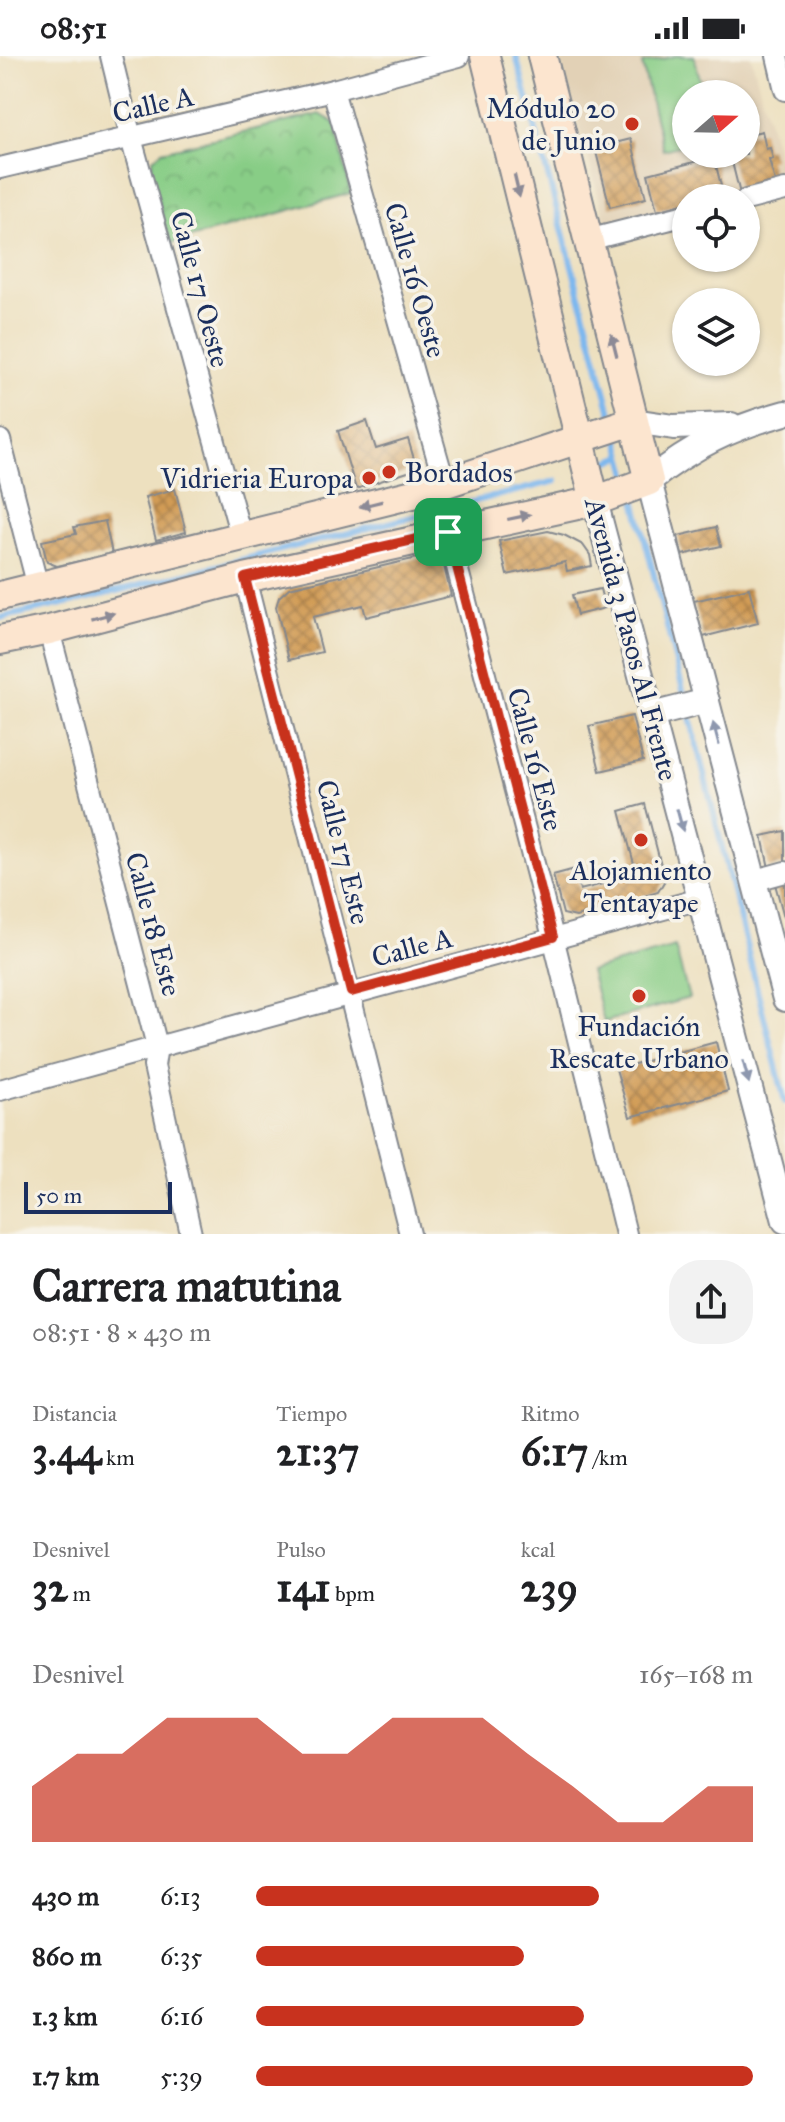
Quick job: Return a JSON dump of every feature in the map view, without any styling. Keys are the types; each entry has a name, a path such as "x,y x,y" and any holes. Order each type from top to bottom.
{"main road":[{"name":"Avenida 3 Pasos Al Frente","path":"485,56 611,429 647,482"},
{"name":"Avenida 3 Pasos Al Frente","path":"542,56 588,240 611,429 605,498"},
{"path":"0,596 445,485 611,429"},
{"path":"0,640 245,578 605,498 647,482"}],"street":[{"name":"Calle 17 Oeste","path":"111,56 241,536"},
{"name":"Calle A","path":"0,168 333,90 459,56"},
{"path":"777,56 785,90"},
{"name":"Calle 16 Oeste","path":"333,90 445,485"},
{"path":"760,196 785,190"},
{"path":"588,240 672,219"},
{"path":"647,482 687,452 745,424 785,413"},
{"path":"611,429 745,424"},
{"path":"0,440 38,587"},
{"name":"Avenida 3 Pasos Al Frente","path":"647,482 683,707 700,899 785,1221"},
{"name":"Avenida 3 Pasos Al Frente","path":"605,498 683,707 756,880 785,999"},
{"name":"Calle 16 Este","path":"448,532 626,1234"},
{"name":"Calle 17 Este","path":"245,578 410,1234"},
{"name":"Calle 18 Este","path":"49,630 157,1046 154,1066 191,1234"},
{"path":"756,880 785,872"},
{"name":"Calle A","path":"0,1090 700,899"}],"shaded area":[{"name":"Módulo 20 de Junio","path":"560,56 751,56 757,80 672,80 672,168 760,168 760,90 784,179 760,185 672,184 672,209 607,226"}],"green space":[{"path":"675,56 694,56 700,80 672,80 672,148 663,150 642,64"},
{"path":"320,114 335,123 351,193 169,244 151,170 153,159 162,151"},
{"path":"675,947 689,998 604,1022 590,971"}],"building":[{"path":"760,132 766,149 770,148 773,159 769,160 776,185 760,189 760,184 738,184 734,168 760,168"},
{"path":"631,139 646,198 610,207 595,148"},
{"path":"672,168 717,168 721,184 672,184 672,207 657,211 648,174"},
{"path":"367,421 376,449 408,439 417,469 356,489 338,431"},
{"path":"175,489 186,532 156,540 145,497"},
{"path":"105,521 112,554 57,566 47,562 42,541 76,534 74,527"},
{"path":"716,527 721,546 682,555 678,536"},
{"path":"548,531 583,545 590,555 592,566 567,571 565,562 507,575 499,541"},
{"path":"430,555 444,566 451,596 366,617 363,605 313,617 322,652 289,660 276,607 279,597 289,588"},
{"path":"749,588 758,623 703,637 694,601"},
{"path":"600,589 605,608 577,615 572,595"},
{"path":"632,716 643,761 600,771 589,726"},
{"name":"Alojamiento Tentayape","path":"645,804 665,880 658,892 576,917 563,914 553,875 575,869 580,890 637,875 620,811"},
{"path":"785,831 785,865 769,868 762,836"},
{"path":"785,881 785,917 784,917 775,884"},
{"path":"716,1042 728,1091 630,1117 616,1069"}],"waterway":[{"path":"516,56 613,420"},
{"path":"617,434 630,481"},
{"path":"598,466 623,456"},
{"path":"0,618 556,481"},
{"path":"634,496 686,702"},
{"path":"689,713 785,1102"}],"place":[{"name":"Módulo 20 de Junio","path":"632,124"},
{"name":"Bordados","path":"389,472"},
{"name":"Vidrieria Europa","path":"369,478"},
{"name":"Alojamiento Tentayape","path":"641,840"},
{"name":"Fundación Rescate Urbano","path":"639,996"}],"route":[{"path":"448,532 553,937 351,992 245,578 448,532"}]}
